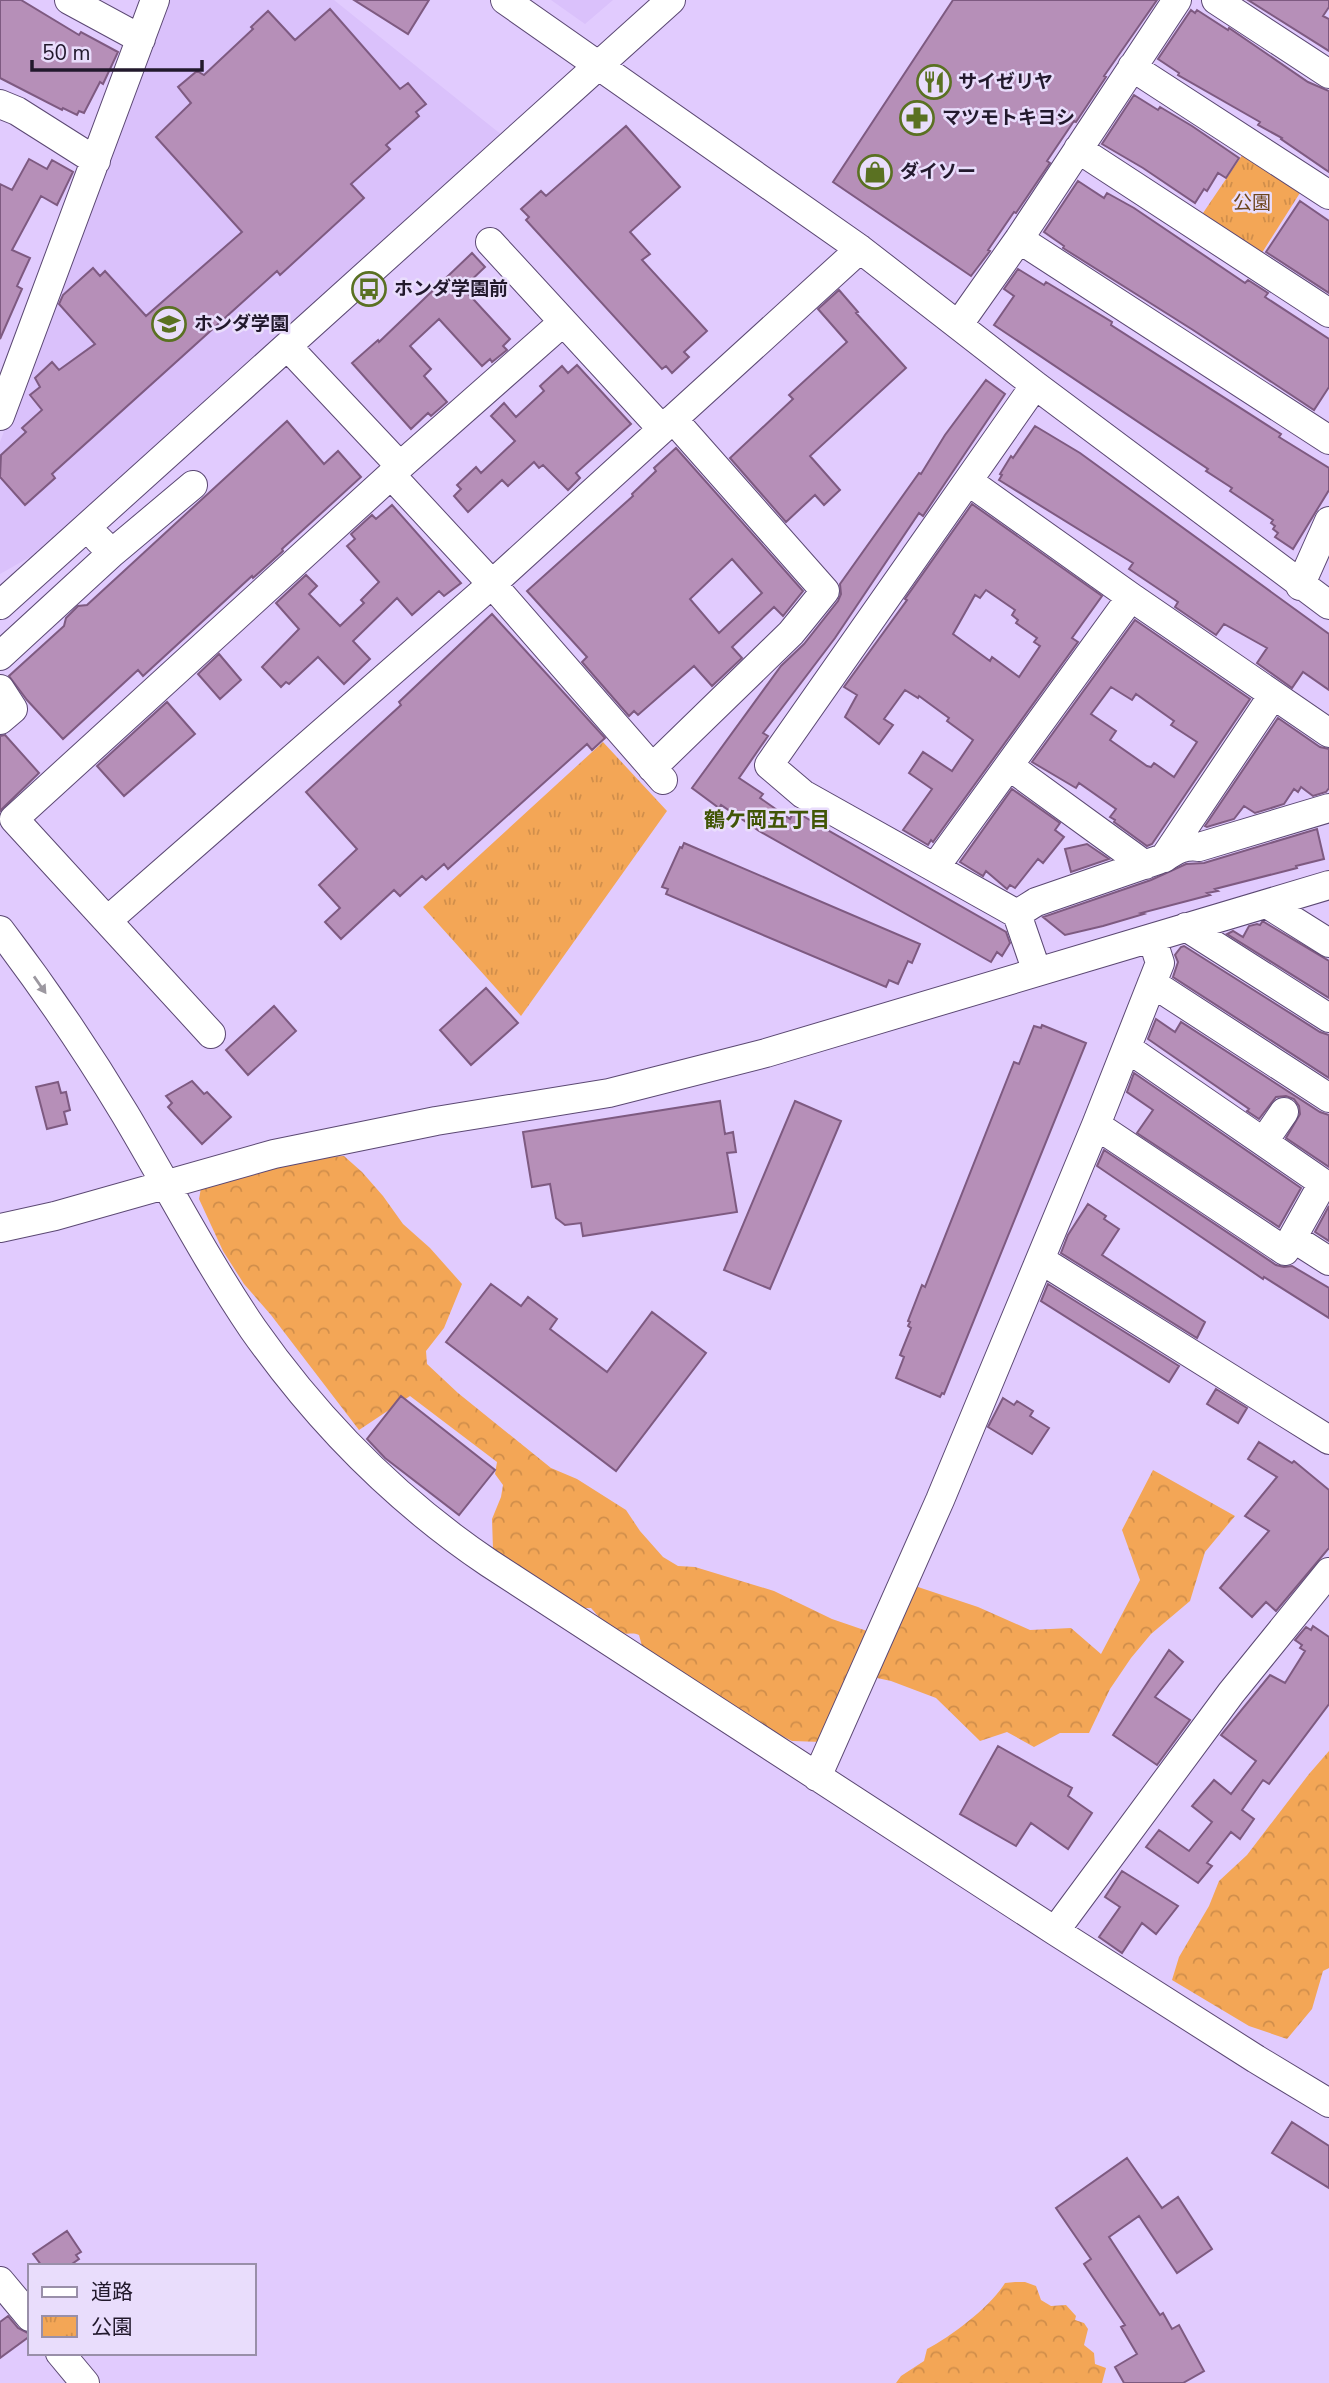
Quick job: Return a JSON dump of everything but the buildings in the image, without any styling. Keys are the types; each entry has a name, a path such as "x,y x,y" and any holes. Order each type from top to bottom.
{"street":[{"path":"69,0 141,38"},
{"path":"0,416 155,0"},
{"path":"505,0 860,249 1035,385 1300,586 1329,605"},
{"path":"0,605 671,0"},
{"path":"959,324 1019,239 1177,0"},
{"path":"1216,0 1329,74"},
{"path":"1132,67 1329,195"},
{"path":"0,104 17,111 96,161"},
{"path":"1078,149 1329,313"},
{"path":"1019,239 1329,440"},
{"path":"288,347 657,774 791,633 825,591 668,424 562,323 490,242"},
{"path":"108,920 492,584 860,249"},
{"path":"211,1034 14,819 396,470 562,323"},
{"path":"1035,385 769,765 803,794 936,866 1017,914 1037,972"},
{"path":"968,481 1329,733"},
{"path":"0,656 111,553 193,485"},
{"path":"1300,586 1329,521"},
{"path":"87,527 111,553"},
{"path":"936,866 1131,597"},
{"path":"0,689 13,709 0,720"},
{"path":"1155,861 1273,695"},
{"path":"1009,766 1155,861"},
{"path":"1017,914 1036,902 1155,861 1177,849 1199,847 1329,808"},
{"path":"0,1228 55,1216 274,1154 436,1121 609,1093 766,1053 1329,885"},
{"path":"1267,904 1329,943"},
{"path":"1186,927 1329,1018"},
{"path":"0,930 95,1066 220,1278 281,1365 347,1444 389,1484 455,1540 1055,1931 1329,2103"},
{"path":"817,1777 940,1500 1127,1048 1160,963 1152,938"},
{"path":"1152,983 1329,1098"},
{"path":"1096,1125 1285,1251 1326,1178 1264,1141 1127,1048"},
{"path":"1264,1141 1284,1112"},
{"path":"1293,1238 1329,1261"},
{"path":"1041,1260 1329,1440"},
{"path":"1055,1931 1231,1693 1329,1572"},
{"path":"0,2281 28,2315"},
{"path":"62,2355 85,2383"}],"shaded area":[{"name":"ホンダ学園","path":"164,0 334,0 503,136 429,205 30,557 0,574 0,442"},
{"path":"551,0 613,0 585,24"}],"green space":[{"name":"公園","path":"1247,148 1305,185 1260,256 1201,216"},
{"path":"603,742 667,811 521,1016 423,907"},
{"path":"344,1156 383,1196 403,1224 430,1248 462,1284 444,1328 426,1351 427,1364 458,1393 551,1468 577,1479 626,1510 663,1557 678,1566 695,1567 774,1591 832,1619 867,1631 897,1580 978,1607 1030,1630 1071,1628 1101,1654 1140,1580 1122,1530 1153,1470 1235,1516 1205,1552 1190,1601 1151,1634 1131,1658 1110,1689 1089,1733 1060,1733 1034,1747 1007,1732 980,1741 936,1698 891,1681 854,1673 822,1742 792,1741 754,1722 650,1655 642,1646 639,1635 624,1634 613,1629 591,1608 580,1608 493,1549 492,1519 503,1485 495,1474 497,1462 410,1396 359,1430 244,1284 223,1251 199,1199 201,1188 316,1158"},
{"path":"1329,1751 1329,1968 1323,1971 1312,2009 1287,2039 1249,2026 1172,1980 1179,1957 1209,1906 1219,1881 1247,1855"},
{"path":"1025,2282 1036,2286 1041,2300 1051,2306 1066,2305 1076,2316 1075,2320 1084,2323 1088,2329 1084,2345 1094,2353 1095,2364 1106,2368 1102,2383 896,2383 901,2376 924,2361 927,2349 970,2320 990,2302 1005,2283"}],"place":[{"name":"サイゼリヤ","path":"934,82"},
{"name":"マツモトキヨシ","path":"917,118"},
{"name":"ダイソー","path":"875,172"},
{"name":"ホンダ学園前","path":"369,289"},
{"name":"ホンダ学園","path":"169,324"}],"district":[{"name":"鶴ケ岡五丁目","path":"767,820"}]}
